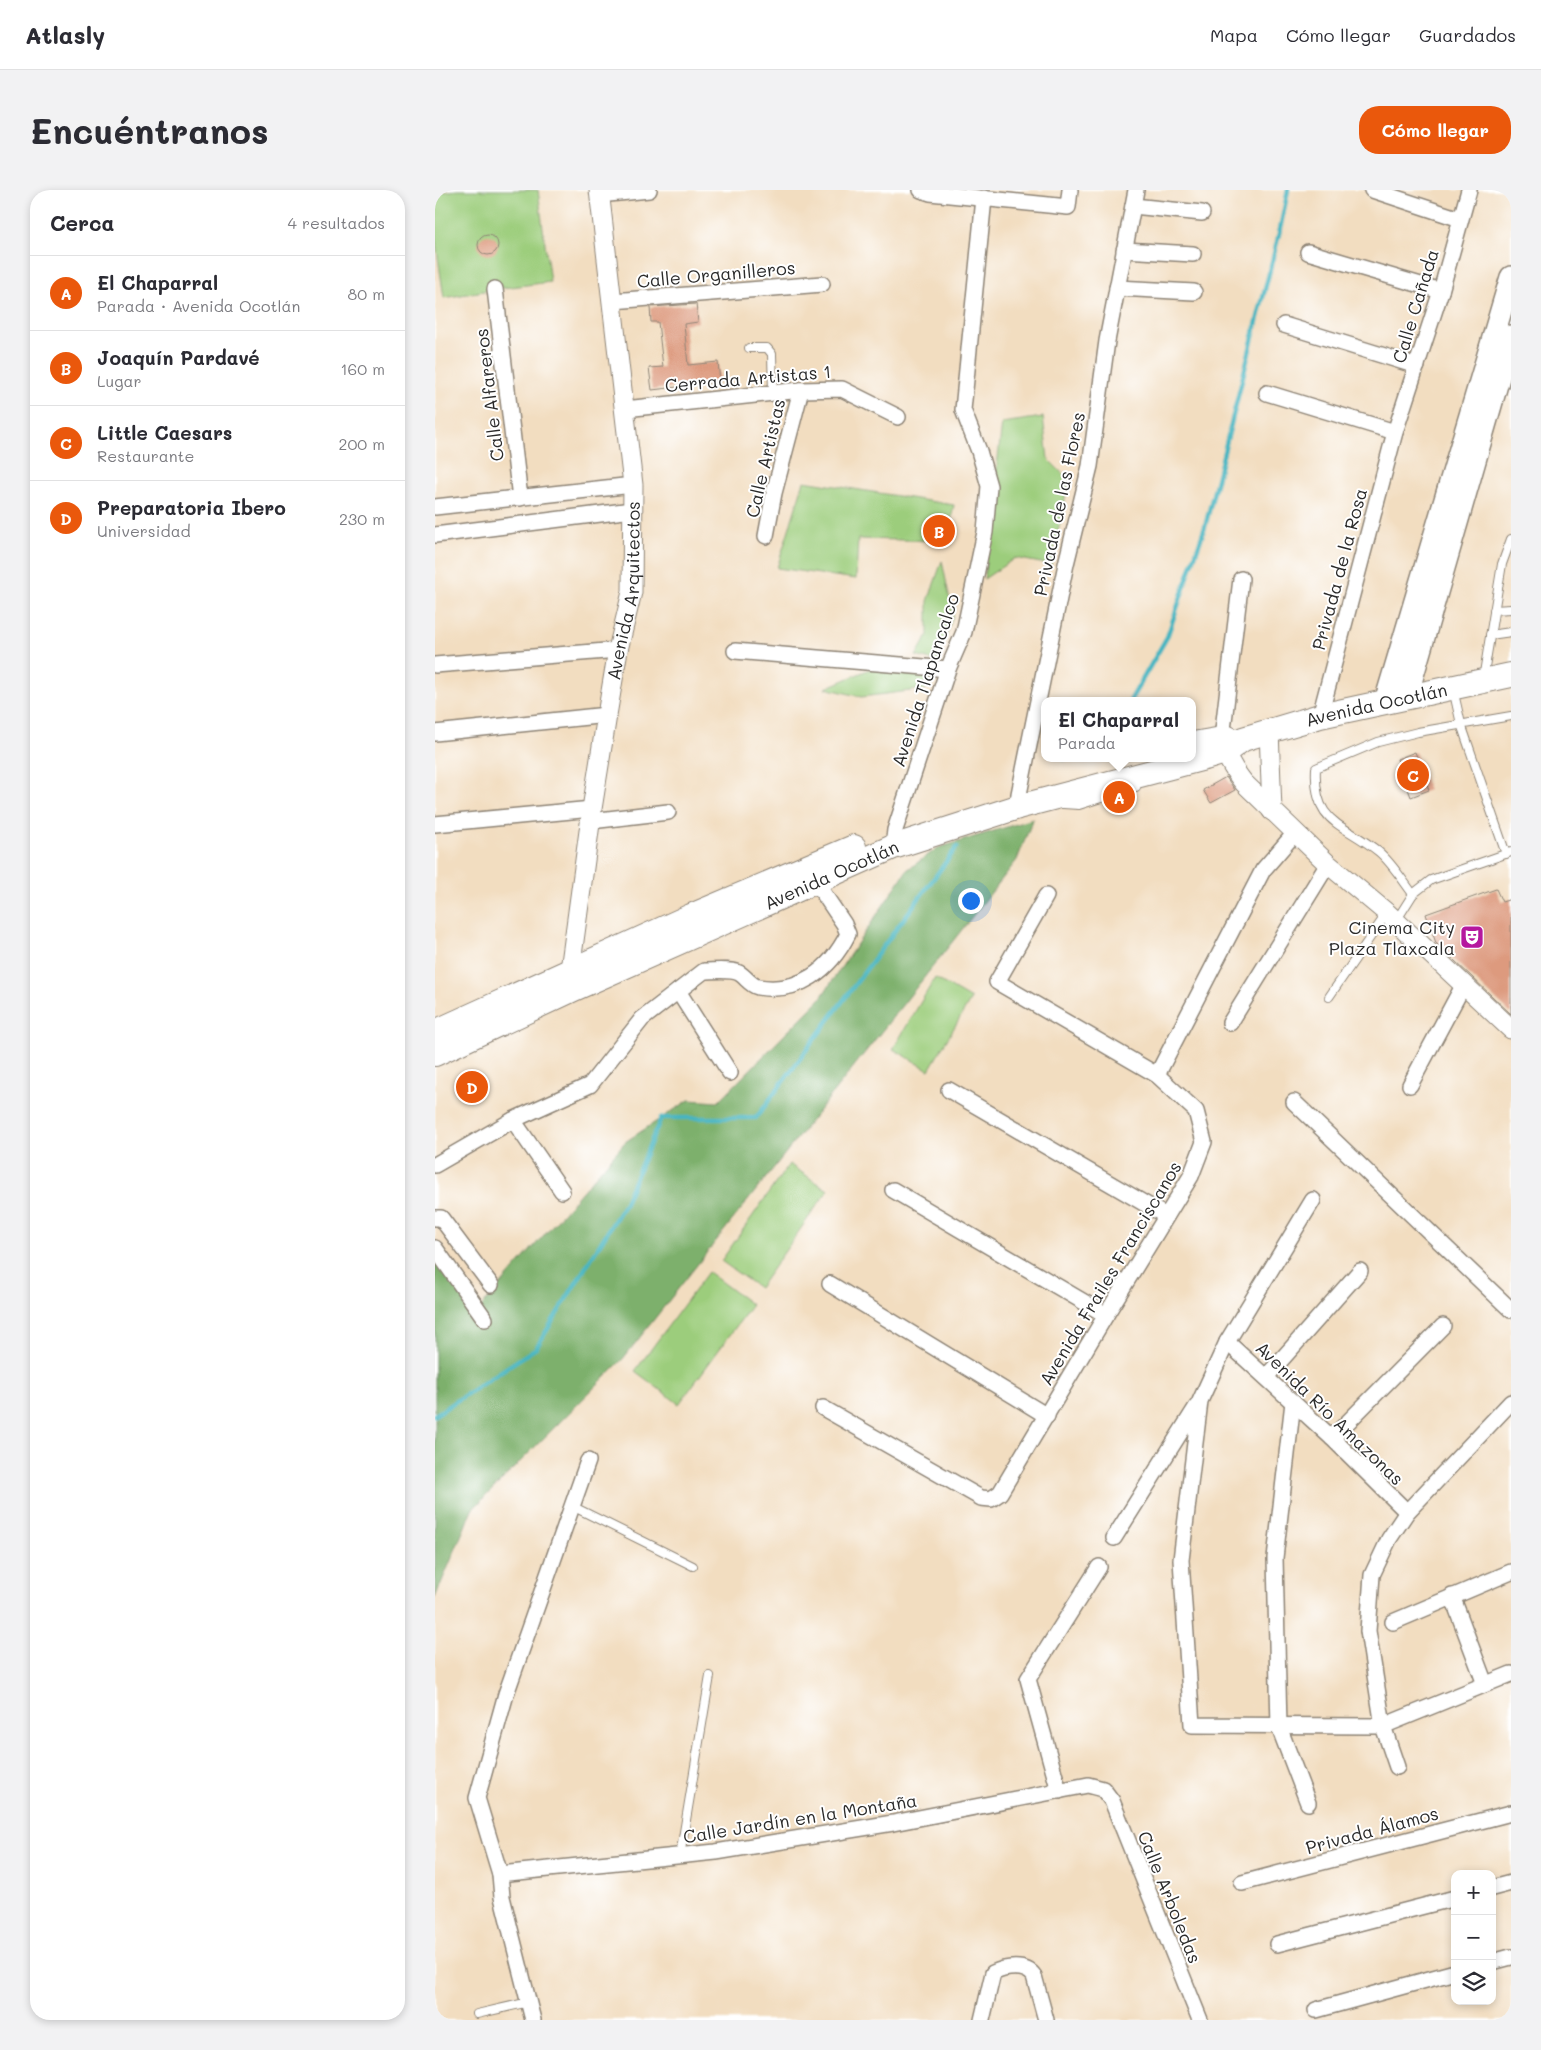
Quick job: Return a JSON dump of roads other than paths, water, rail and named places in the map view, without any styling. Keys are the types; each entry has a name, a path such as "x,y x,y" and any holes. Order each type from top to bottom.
{"main road":[{"path":"1396,699 1511,277"},
{"path":"1396,699 1511,336"},
{"name":"Avenida Ocotlán","path":"1196,757 1230,743 1320,716 1511,675"},
{"name":"Avenida Ocotlán","path":"1196,744 1230,743"},
{"name":"Avenida Ocotlán","path":"435,1032 572,980 894,839 1024,801 1133,762"},
{"name":"Avenida Ocotlán","path":"1024,801 1171,768 1185,762"},
{"name":"Avenida Ocotlán","path":"435,1054 572,980"}],"street":[{"path":"599,193 649,190"},
{"path":"921,190 931,193 1068,207 1070,190"},
{"name":"Privada de las Flores","path":"1042,697 1066,564 1090,466 1107,341 1136,190"},
{"path":"1372,190 1460,219"},
{"name":"Calle Cañada","path":"1395,432 1441,291 1469,190"},
{"name":"Avenida Arquitectos","path":"572,980 591,815 618,650 631,592 633,485 599,193"},
{"name":"Avenida Tlapancalco","path":"894,839 948,669 964,632 985,532 989,486 979,451 963,410 984,198"},
{"path":"1133,206 1202,213"},
{"path":"1125,250 1193,254"},
{"path":"1307,252 1441,291"},
{"name":"Calle Organilleros","path":"613,301 822,284"},
{"name":"Calle Alfareros","path":"495,288 520,498"},
{"path":"1117,288 1194,292"},
{"path":"1284,324 1417,366"},
{"name":"Cerrada Artistas 1","path":"625,409 801,390 842,389 898,417"},
{"name":"Calle Artistas","path":"766,536 774,493 801,390"},
{"path":"1267,394 1395,432"},
{"name":"Privada de la Rosa","path":"1320,716 1395,432"},
{"path":"435,507 633,485"},
{"path":"435,534 632,510"},
{"path":"1241,579 1230,743 1233,770 1272,811 1328,864 1391,917 1511,1029"},
{"path":"435,665 618,650"},
{"path":"735,651 948,669"},
{"name":"Privada de las Flores","path":"1024,801 1041,705"},
{"path":"435,733 607,715"},
{"path":"1269,730 1272,811"},
{"path":"435,824 668,812"},
{"path":"1157,1075 1263,870 1295,832"},
{"path":"1230,1023 1328,864"},
{"path":"435,1165 513,1120 590,1085 642,1019 705,971 738,972 756,987 788,987 819,974 844,943 848,934 844,924 811,875"},
{"name":"Avenida Frailes Franciscanos","path":"823,1408 981,1498 991,1499 1000,1493 1191,1176 1204,1142 1196,1111 1157,1075 997,982 1046,896"},
{"path":"1410,1085 1463,984"},
{"path":"678,991 730,1073"},
{"path":"949,1090 1166,1216"},
{"path":"1294,1102 1511,1310"},
{"path":"513,1120 562,1191"},
{"path":"893,1190 1106,1315"},
{"path":"1114,1538 1200,1401 1227,1342 1313,1200"},
{"path":"435,1218 441,1218 491,1285"},
{"path":"435,1248 485,1319"},
{"path":"1267,1376 1360,1270"},
{"path":"830,1284 1047,1416"},
{"path":"1331,1438 1443,1326"},
{"name":"Avenida Río Amazonas","path":"1227,1342 1267,1376 1407,1512"},
{"path":"1200,1401 1181,1560 1192,1724 1279,1727 1383,1726 1511,1674"},
{"path":"1293,1402 1275,1558 1279,1727 1308,1803"},
{"path":"1397,1767 1383,1726 1368,1631 1372,1575 1389,1538 1407,1512 1511,1402"},
{"path":"533,2020 502,1897 500,1874 477,1798 506,1694 588,1461"},
{"path":"1059,1791 1028,1680 1099,1567"},
{"path":"1393,1622 1511,1572"},
{"path":"1452,1596 1485,1684"},
{"name":"Calle Jardín en la Montaña","path":"500,1874 716,1852 893,1823 1088,1786 1103,1788"},
{"name":"Calle Arboledas","path":"1103,1788 1112,1801 1200,2020"},
{"name":"Privada Álamos","path":"1241,1884 1511,1813"},
{"path":"1496,1887 1511,1883"},
{"path":"1277,1944 1451,1899"},
{"path":"1496,1961 1511,1957"},
{"path":"982,2020 993,1972 1000,1969 1024,1968 1030,1970 1034,1976 1046,2020"},
{"path":"1316,2010 1451,1973"}],"lane":[{"path":"749,348 767,348 771,354 773,393"},
{"path":"1483,681 1502,564 1511,539"},
{"path":"1494,610 1511,609"},
{"path":"1490,635 1511,632"},
{"path":"1329,997 1391,917 1413,894 1431,880 1508,853 1461,724 1453,687"},
{"path":"1413,894 1381,853 1326,816 1315,788 1315,768 1378,742 1418,732 1511,716"},
{"path":"572,1506 693,1566"},
{"path":"680,1856 709,1676"},
{"path":"477,2014 529,2002"}],"waterway":[{"path":"1132,697 1167,637 1205,527 1279,234 1288,190"},
{"path":"435,1415 536,1348 624,1205 661,1118 756,1118 957,847"}],"place":[{"name":"Joaquín Pardavé","path":"939,531"},
{"name":"Little Caesars","path":"1413,775"},
{"name":"El Chaparral","path":"1119,797"},
{"name":"Cinema City Plaza Tlaxcala","path":"1472,937"},
{"name":"Preparatoria Ibero","path":"472,1087"}]}
